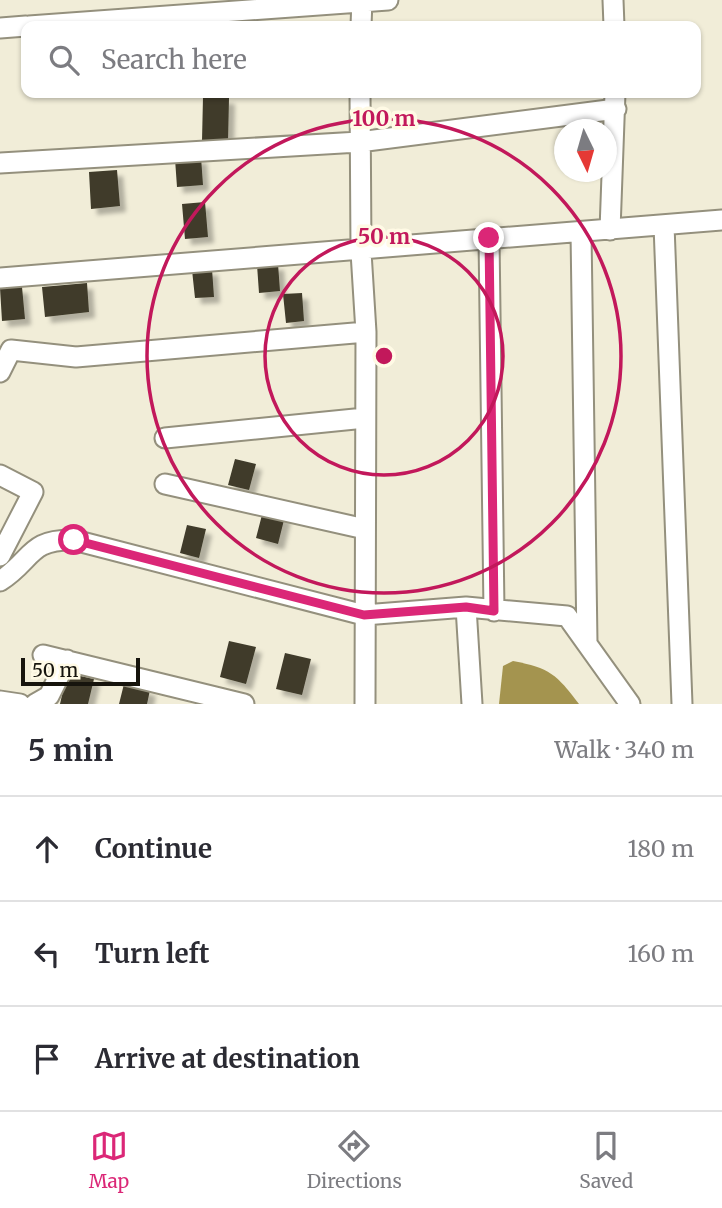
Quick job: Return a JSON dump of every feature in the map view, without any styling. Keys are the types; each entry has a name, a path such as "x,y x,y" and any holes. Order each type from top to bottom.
{"street":[{"path":"95,21 388,0"},
{"path":"613,0 614,21"},
{"path":"361,21 362,1"},
{"path":"0,28 21,26"},
{"path":"360,98 361,251 366,332 365,704"},
{"path":"0,163 359,142 616,101 610,230"},
{"path":"0,278 722,220"},
{"path":"664,225 682,704"},
{"path":"581,232 587,643"},
{"path":"489,238 494,611"},
{"path":"0,372 11,350 76,357 366,332"},
{"path":"165,438 365,418"},
{"path":"0,475 33,492 0,556"},
{"path":"165,484 365,529"},
{"path":"0,581 20,567 33,548 54,540 74,540 364,615 466,607 567,616 629,704"},
{"path":"466,607 472,704"},
{"path":"43,655 244,704"},
{"path":"35,704 50,696 67,660"},
{"path":"0,701 20,704"}],"shaded area":[{"path":"513,661 536,666 551,674 579,704 499,704 503,666"}],"building":[{"path":"203,98 229,98 228,142 202,141"},
{"path":"201,157 203,185 177,187 175,159"},
{"path":"117,170 120,206 91,209 89,172"},
{"path":"205,202 208,237 185,239 182,204"},
{"path":"278,264 280,291 259,293 257,265"},
{"path":"212,269 214,297 195,298 192,270"},
{"path":"87,283 89,312 45,317 42,287"},
{"path":"22,287 25,319 2,321 0,288"},
{"path":"302,293 304,321 286,323 283,294"},
{"path":"235,459 256,464 249,490 228,485"},
{"path":"263,511 285,516 278,544 256,538"},
{"path":"187,525 206,529 199,558 180,553"},
{"path":"229,641 256,647 246,684 220,677"},
{"path":"285,653 311,659 302,695 276,689"},
{"path":"67,673 94,679 88,704 60,704"},
{"path":"124,684 150,690 147,704 119,704"}],"route":[{"path":"74,540 91,547 364,615 466,607 494,611 489,238"}]}
